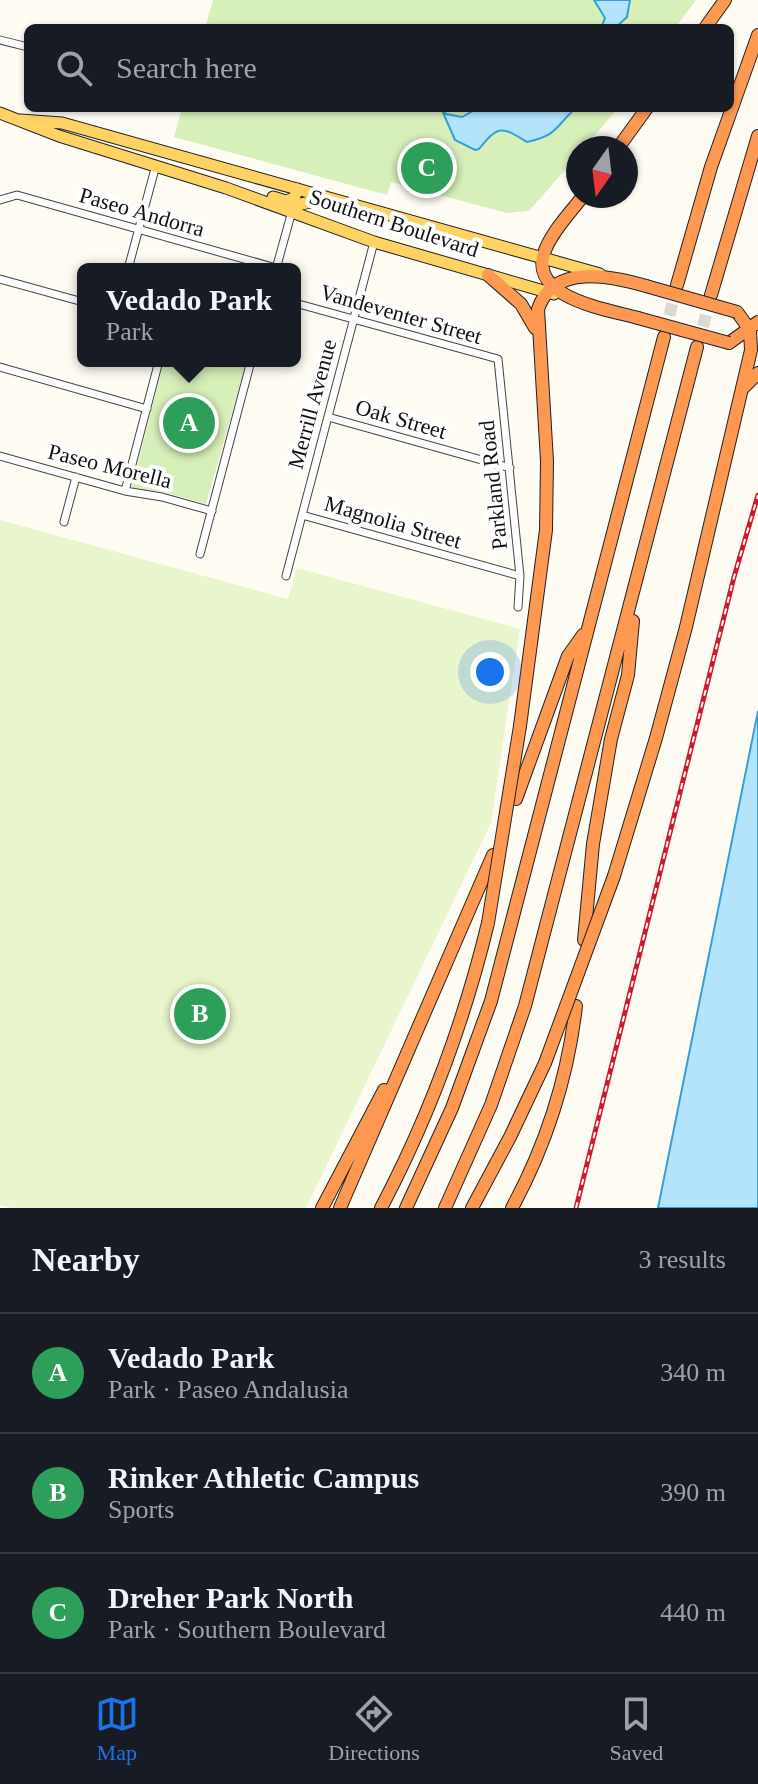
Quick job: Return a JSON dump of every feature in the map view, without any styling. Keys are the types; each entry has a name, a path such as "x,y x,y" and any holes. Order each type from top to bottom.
{"highway":[{"path":"708,24 725,0"},
{"path":"734,102 758,35"},
{"path":"627,136 644,112"},
{"path":"677,285 711,167 731,112"},
{"path":"711,295 758,136"},
{"path":"574,208 551,240 543,259 550,289 570,299 754,351"},
{"path":"488,275 521,304 538,334"},
{"path":"381,1208 415,1140 446,1063 488,923 520,726 546,530 547,461 538,309 550,289 563,280 606,275"},
{"name":"Southern Boulevard","path":"606,275 737,312 755,323"},
{"path":"729,343 755,323"},
{"path":"472,1208 545,1063 614,876 683,641 740,391 754,351 755,323"},
{"path":"406,1208 452,1108 491,1001 664,337"},
{"path":"445,1208 483,1123 522,1016 697,347"},
{"path":"740,391 758,373"},
{"path":"584,940 593,844 611,739 628,675 637,582"},
{"path":"516,799 568,656 587,629"},
{"path":"340,1208 493,855"},
{"path":"512,1208 533,1166 556,1104 576,1006"},
{"path":"322,1208 412,1042"}],"main road":[{"name":"Southern Boulevard","path":"0,113 59,136 252,197 374,242 488,275 550,289"},
{"name":"Southern Boulevard","path":"21,120 62,123 606,275"},
{"path":"156,165 201,163"},
{"path":"252,197 264,194 286,201 294,198 298,189"},
{"path":"292,211 313,199 334,198"}],"street":[{"path":"0,40 24,46"},
{"path":"130,263 156,165"},
{"name":"Paseo Andorra","path":"0,201 17,195 258,263"},
{"path":"277,263 292,211"},
{"name":"Merrill Avenue","path":"286,576 374,242"},
{"path":"0,279 77,300"},
{"name":"Vandeventer Street","path":"301,305 498,359"},
{"name":"Parkland Road","path":"498,359 520,576 518,607"},
{"path":"0,367 147,409"},
{"path":"125,491 158,367"},
{"path":"200,554 249,367"},
{"name":"Oak Street","path":"328,417 510,468"},
{"name":"Paseo Morella","path":"0,456 125,491 162,497 212,511"},
{"path":"64,522 76,477"},
{"name":"Magnolia Street","path":"302,515 520,576"}],"green space":[{"path":"213,0 696,0 678,24 206,24"},
{"path":"181,112 615,112 594,136 566,136 566,169 529,211 507,213 391,182 387,195 174,137"},
{"path":"162,367 245,367 206,504 160,491 136,490 132,486"},
{"path":"0,520 288,599 297,568 520,629 491,823 306,1208 12,1208 0,1205"}],"water":[{"path":"594,0 630,0 627,17 619,24 603,24 605,18"},
{"path":"443,112 462,117 471,112 572,112 556,129 527,142 501,130 475,150 455,140"},
{"path":"758,711 758,1208 658,1208"}],"tunnel":[{"path":"665,333 677,285"},
{"path":"698,344 711,296"}],"railway":[{"path":"576,1208 734,577 758,495"}],"place":[{"name":"Dreher Park North","path":"427,168"},
{"name":"Vedado Park","path":"189,423"},
{"name":"Rinker Athletic Campus","path":"200,1014"}]}
